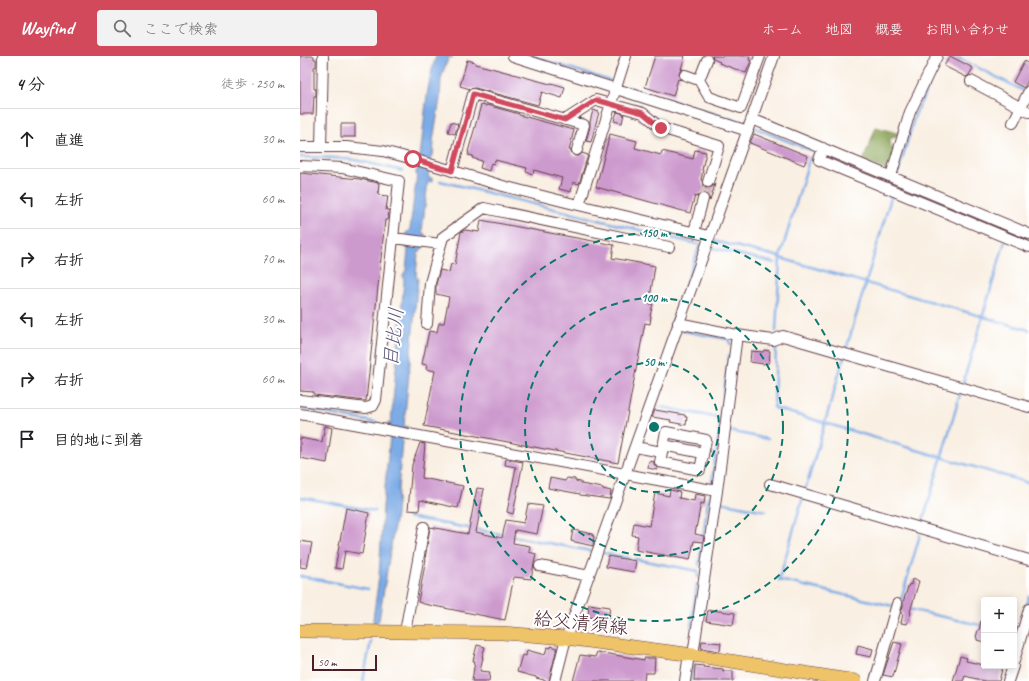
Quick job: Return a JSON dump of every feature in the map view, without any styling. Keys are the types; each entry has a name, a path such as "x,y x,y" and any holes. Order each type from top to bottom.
{"main road":[{"name":"給父清須線","path":"300,631 502,633 566,638 691,655 855,681"}],"street":[{"path":"321,147 323,56"},
{"path":"513,56 748,131"},
{"path":"579,205 626,56"},
{"path":"684,75 699,80 709,96 741,108 760,56"},
{"path":"555,681 566,638 774,56"},
{"path":"891,176 910,112 938,56"},
{"path":"699,80 707,60"},
{"path":"971,81 1025,110"},
{"path":"1013,123 1025,110 1029,90"},
{"path":"452,171 473,94 584,125 577,150"},
{"path":"565,120 596,100 643,113 661,128 719,146 708,182"},
{"path":"743,103 756,108"},
{"path":"752,119 1029,234"},
{"path":"300,147 347,147 383,151 503,186 709,236"},
{"path":"824,148 818,160 1029,247"},
{"path":"300,166 342,168 399,181 398,239 376,400 373,406 366,408 300,400"},
{"path":"694,232 704,199"},
{"path":"427,324 430,283 443,237 484,208 669,247"},
{"path":"398,239 441,244"},
{"path":"678,323 738,336 773,340 783,336 1029,407"},
{"path":"685,681 691,655 738,336"},
{"path":"300,414 716,492"},
{"path":"635,447 663,449 703,453 700,470 660,462 663,449"},
{"path":"770,484 1029,560"},
{"path":"405,632 424,527"},
{"path":"540,566 589,576"},
{"path":"875,681 897,604"},
{"path":"1017,651 1029,609"},
{"path":"1008,681 1011,669"}],"green space":[{"path":"876,127 900,134 897,137 889,139 890,145 895,151 891,169 886,170 863,161"}],"water":[{"path":"436,56 453,56 452,58 449,57 441,79 440,99 433,141 433,156 431,156 428,177 432,178 432,182 428,181 422,231 426,236 424,247 418,253 416,276 418,278 404,426 408,427 408,429 403,429 396,515 379,620 376,624 374,624 373,619 379,577 383,506 391,426 387,425 388,423 391,423 404,281 403,276 406,270 408,250 405,247 406,233 410,229 417,174 416,171 421,152 430,77"}],"building":[{"path":"300,56 314,56 314,59 316,59 316,67 314,67 314,89 316,89 316,96 314,96 313,114 300,114"},
{"path":"655,56 685,56 681,69 683,69 679,73 681,80 678,79 673,96 645,87"},
{"path":"712,56 750,56 749,60 751,61 746,73 719,63 720,62 713,59"},
{"path":"950,56 973,68 969,75 966,77 944,66"},
{"path":"467,60 475,62 475,64 565,87 562,98 542,92 538,105 475,88 470,89 460,86"},
{"path":"1024,61 1029,64 1029,78 1024,88 1013,82"},
{"path":"481,105 487,105 574,130 569,150 571,150 572,154 575,156 579,156 582,153 588,155 579,184 573,182 571,192 559,189 562,178 534,170 533,174 526,172 527,168 495,160 494,164 491,163 489,171 480,168 482,161 472,158 473,156 468,155 468,152"},
{"path":"593,110 599,112 591,142 586,141"},
{"path":"617,112 624,114 622,123 614,121"},
{"path":"451,122 458,124 455,134 448,132"},
{"path":"341,124 355,124 355,137 341,137"},
{"path":"610,134 637,141 635,148 661,155 662,151 693,159 695,150 706,152 701,180 703,186 706,188 712,187 715,184 710,201 708,195 705,193 701,193 697,197 695,196 690,213 596,187"},
{"path":"754,134 808,156 804,165 750,143"},
{"path":"300,173 359,179 379,183 378,195 388,196 386,210 389,210 388,220 385,220 366,401 314,395 314,392 300,391"},
{"path":"481,220 614,245 612,258 655,266 649,304 653,304 650,324 645,323 618,463 424,426 435,371 426,369 427,365 422,364 429,331 437,332 439,323 444,323 449,297 436,294 436,284 440,270 449,272 451,264 455,265 461,232 465,230 479,232"},
{"path":"764,350 770,351 769,363 764,364 750,362 751,351 763,352"},
{"path":"655,410 685,415 685,417 687,417 686,425 670,422 671,420 652,417"},
{"path":"325,426 332,428 327,463 300,458 300,438 322,442"},
{"path":"420,443 425,444 422,478 463,486 458,508 420,500 419,511 408,510 412,465"},
{"path":"506,459 523,462 513,514 507,512 516,467 505,465"},
{"path":"649,461 654,462 657,470 648,468"},
{"path":"550,478 565,481 567,478 575,479 575,481 581,482 581,484 603,488 611,491 610,498 580,495 548,488"},
{"path":"477,488 484,489 476,532 502,538 506,520 524,523 528,504 543,506 537,534 515,530 513,543 530,546 529,552 536,554 531,579 514,577 505,620 418,602 430,527 468,534"},
{"path":"670,490 680,492 679,498 694,501 695,494 705,496 704,504 701,503 695,534 704,536 703,542 694,541 690,560 636,550 638,536 632,535 634,523 649,526 655,493 669,496"},
{"path":"346,508 369,513 362,554 345,551 342,569 335,568"},
{"path":"573,530 593,534 593,546 571,541"},
{"path":"300,541 312,543 307,568 300,567"},
{"path":"608,556 636,561 634,572 606,567"},
{"path":"912,579 919,581 910,612 911,613 907,624 901,623 903,602 909,584 911,585"},
{"path":"589,604 610,607 608,620 588,617"},
{"path":"708,610 735,613 733,625 706,621"},
{"path":"981,621 981,641 977,640 976,637"},
{"path":"702,641 721,643 720,651 701,648"},
{"path":"894,642 902,644 893,677 883,675"},
{"path":"477,645 485,647 480,671 490,672 489,681 472,681 475,661 473,661"},
{"path":"858,645 873,649 871,657 856,654"},
{"path":"551,646 557,648 549,681 544,681 536,677 517,672 522,655 526,656 527,650 545,655 547,647 551,648"},
{"path":"597,652 644,660 644,658 655,658 654,673 645,673 644,681 573,681 580,655 595,657"},
{"path":"960,656 967,658 966,661 981,664 981,669 1002,669 999,681 985,681 965,676 963,681 953,681"},
{"path":"695,665 723,669 723,671 733,671 733,681 694,681"}],"waterway":[{"path":"530,56 611,81"},
{"path":"955,56 1024,91"},
{"path":"898,173 915,115 932,78"},
{"path":"628,87 744,123"},
{"path":"753,127 815,152"},
{"path":"300,157 355,160 403,171"},
{"path":"776,331 780,257 810,157"},
{"path":"827,157 886,181"},
{"path":"440,181 701,245"},
{"path":"891,183 1029,240"},
{"path":"846,350 892,194"},
{"path":"714,241 780,257"},
{"path":"963,383 1005,241"},
{"path":"670,328 700,245"},
{"path":"713,248 775,263"},
{"path":"780,258 1029,330"},
{"path":"683,331 728,339 731,345"},
{"path":"776,345 774,408 1029,483"},
{"path":"721,413 729,356"},
{"path":"805,491 844,357"},
{"path":"922,524 961,391"},
{"path":"655,406 721,418 711,486 709,485"},
{"path":"300,408 378,423"},
{"path":"729,431 768,439"},
{"path":"699,565 709,494"},
{"path":"300,497 375,511"},
{"path":"803,497 779,580 893,606"},
{"path":"720,502 766,511"},
{"path":"408,517 506,535"},
{"path":"900,603 920,535"},
{"path":"511,536 591,551"},
{"path":"603,553 629,558"},
{"path":"635,559 698,571"},
{"path":"698,571 698,577"},
{"path":"300,576 368,589"},
{"path":"691,626 697,584"},
{"path":"1026,608 1029,596"},
{"path":"899,607 981,625"},
{"name":"目比川","path":"363,681 371,641"},
{"path":"690,681 693,662"}],"tunnel":[{"path":"703,199 708,182"}],"route":[{"path":"413,159 452,171 473,94 565,120 596,100 643,113 661,128"}]}
